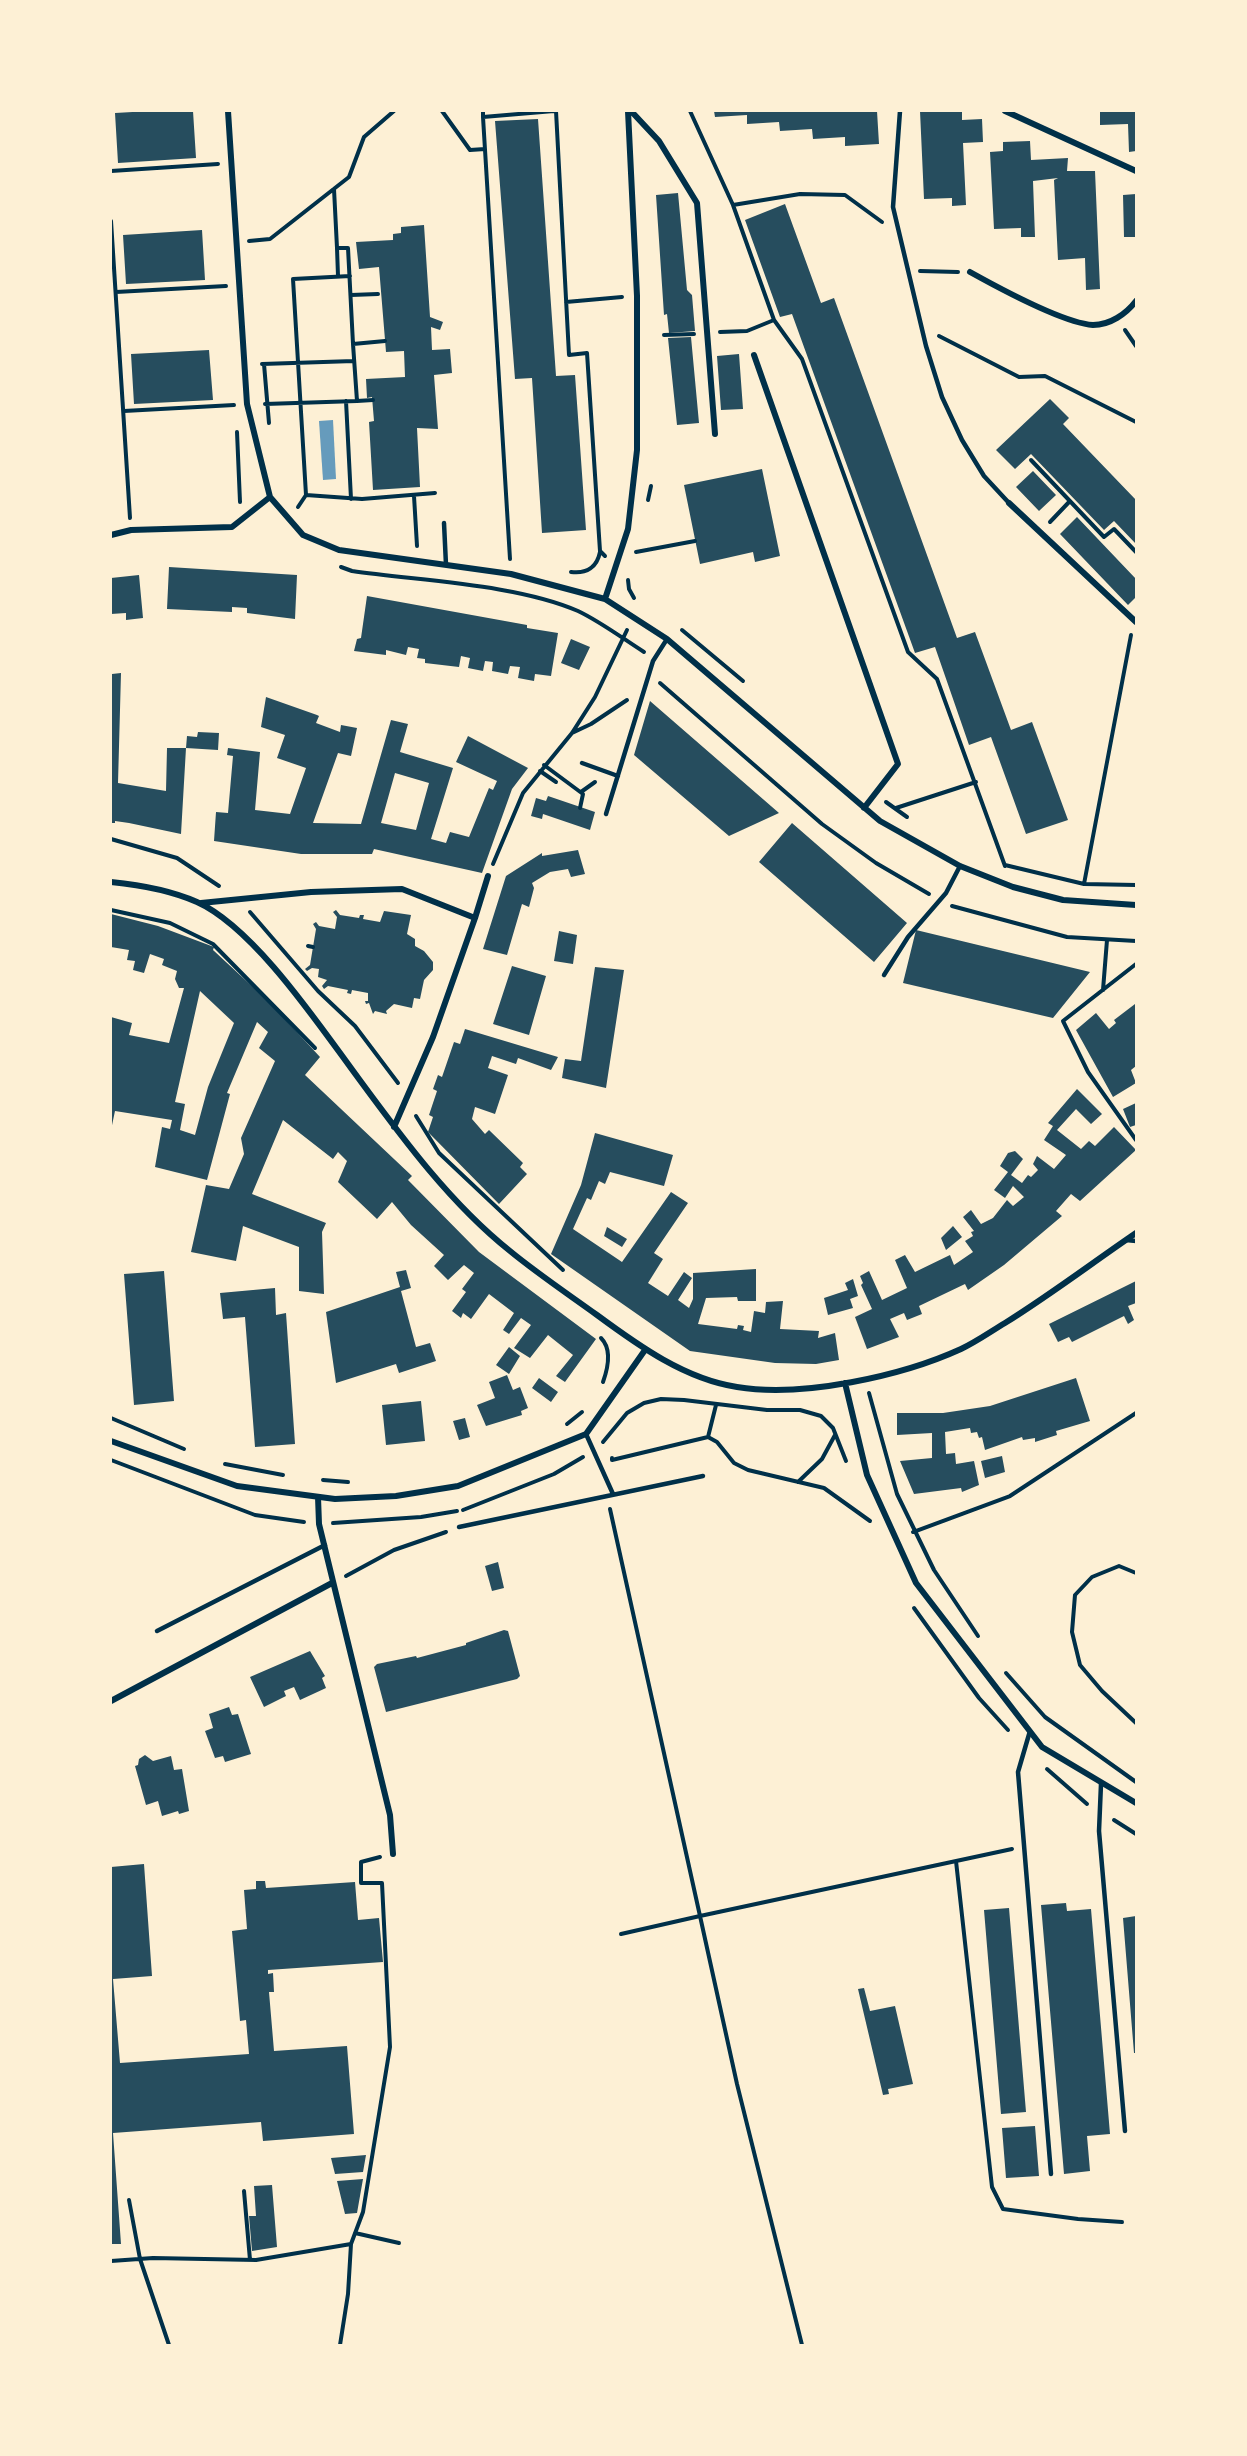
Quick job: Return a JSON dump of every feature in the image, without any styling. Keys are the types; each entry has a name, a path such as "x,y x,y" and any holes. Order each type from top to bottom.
{"street":[{"path":"228,111 247,404 270,497 303,535 339,550 511,574 605,599 667,639 880,821 960,866 1013,887 1063,900 1136,905"},
{"path":"605,599 628,529 637,450 637,296 629,111"},
{"path":"629,111 658,141 697,203 715,435"},
{"path":"1005,111 1136,171"},
{"path":"970,272 1061,317 1094,325 1118,319 1136,301"},
{"path":"754,355 898,764 864,808"},
{"path":"111,535 131,530 232,527 270,497"},
{"path":"1009,503 1135,621"},
{"path":"394,1127 433,1037 489,876"},
{"path":"111,882 172,892 201,903 238,930 298,997 394,1127 453,1195 508,1250 645,1350 696,1376 738,1388 789,1389 845,1383 910,1370 963,1348 1018,1315 1136,1233"},
{"path":"201,903 311,892 402,889 475,918"},
{"path":"111,1441 237,1486 318,1497 335,1499 396,1496 458,1486 586,1434 645,1350"},
{"path":"845,1383 867,1474 916,1583 1042,1747 1136,1803"},
{"path":"318,1497 319,1524 332,1583 390,1815 393,1854"},
{"path":"111,1701 332,1583"}],"lane":[{"path":"900,111 893,207 922,328 942,397 962,440 984,476 1009,503"},
{"path":"444,523 446,565"},
{"path":"606,814 649,675 655,658 667,639"},
{"path":"582,763 618,776"},
{"path":"884,975 908,937 939,900 960,866"},
{"path":"1126,1240 1136,1241"},
{"path":"586,1434 613,1494"},
{"path":"459,1527 703,1476"},
{"path":"157,1631 325,1545"},
{"path":"1030,1731 1018,1772 1051,2174"},
{"path":"1101,1784 1099,1831 1125,2132"}],"path":[{"path":"236,241 270,239 349,177 364,138 394,111"},
{"path":"442,111 470,150 485,149"},
{"path":"483,111 511,574"},
{"path":"483,117 555,111 569,355 587,353 600,551 598,562 591,569 576,573 565,571"},
{"path":"690,111 733,205 774,320 802,359 908,652 937,679 1005,866"},
{"path":"217,154 218,175"},
{"path":"111,171 231,164"},
{"path":"334,189 338,276"},
{"path":"733,205 800,194 845,195 899,234"},
{"path":"111,221 131,530"},
{"path":"337,248 348,248 357,401"},
{"path":"908,271 970,272"},
{"path":"224,275 226,298"},
{"path":"290,520 306,495 293,279 350,276"},
{"path":"116,292 239,285"},
{"path":"351,295 378,294"},
{"path":"566,302 637,296"},
{"path":"1118,319 1136,346"},
{"path":"747,331 774,320"},
{"path":"922,328 1019,377 1045,376 1136,422"},
{"path":"664,335 699,334"},
{"path":"353,344 385,341"},
{"path":"244,365 354,361"},
{"path":"264,364 270,432"},
{"path":"233,393 235,416"},
{"path":"124,411 373,400"},
{"path":"346,401 351,499"},
{"path":"236,426 242,499 238,505"},
{"path":"1031,460 1104,537 1114,529 1136,552"},
{"path":"648,504 651,486"},
{"path":"306,495 351,499 435,494"},
{"path":"414,496 418,561"},
{"path":"1040,532 1070,501"},
{"path":"290,502 306,515"},
{"path":"130,516 142,515"},
{"path":"635,552 695,541"},
{"path":"633,560 638,542"},
{"path":"411,547 445,550"},
{"path":"600,551 615,567"},
{"path":"500,557 521,561"},
{"path":"331,564 352,571 493,589 539,600 576,611 655,658"},
{"path":"628,577 632,597 640,602"},
{"path":"489,876 523,793 572,733 596,697 633,616"},
{"path":"1084,884 1135,621"},
{"path":"675,625 693,637 746,684"},
{"path":"649,675 822,824 876,863 939,900 957,909 1067,937 1136,940"},
{"path":"572,733 591,724 645,687"},
{"path":"544,765 583,794 579,808"},
{"path":"540,771 556,782"},
{"path":"895,808 976,782"},
{"path":"875,794 909,819"},
{"path":"111,839 177,858 239,899 318,992 355,1026 397,1080 423,1131 439,1153 544,1254 572,1277"},
{"path":"994,861 1005,866 1084,884 1136,885"},
{"path":"111,910 170,923 213,944 323,1056"},
{"path":"1103,990 1107,940"},
{"path":"1136,964 1064,1021 1088,1072 1136,1140"},
{"path":"599,1336 606,1343 609,1358 604,1380 599,1388"},
{"path":"866,1379 897,1494 934,1570 985,1646"},
{"path":"332,1583 394,1550 459,1527 463,1510 554,1474 593,1451 606,1440 627,1413 644,1403 661,1399 767,1410 800,1410 821,1416 836,1434 849,1467"},
{"path":"708,1437 716,1405"},
{"path":"562,1428 589,1406"},
{"path":"896,1538 1010,1496 1136,1413"},
{"path":"111,1418 195,1454"},
{"path":"798,1482 822,1459 836,1434"},
{"path":"606,1440 612,1460 708,1437 717,1442 735,1463 748,1470 824,1488 871,1522 866,1511"},
{"path":"217,1463 295,1477"},
{"path":"316,1480 356,1482"},
{"path":"607,1496 737,2084 802,2345"},
{"path":"1136,1574 1119,1566 1092,1577 1075,1595 1072,1632 1080,1665 1102,1691 1136,1723"},
{"path":"999,1664 1045,1717 1136,1782"},
{"path":"621,1934 1024,1846"},
{"path":"340,2345 348,2294 351,2244 363,2212 390,2047 385,1982 387,1966 382,1883 361,1883 361,1862 393,1854"},
{"path":"956,1861 992,2187 1003,2209 1078,2220 1122,2222"},
{"path":"244,2191 250,2260"},
{"path":"129,2200 140,2259 169,2345"},
{"path":"355,2233 399,2243"},
{"path":"111,2260 250,2260 351,2244"}],"water":[{"path":"333,420 336,479 323,480 319,421"}],"building":[{"path":"193,111 196,158 118,163 115,113"},
{"path":"714,111 877,111 879,144 845,146 845,137 813,139 812,129 780,131 779,122 747,124 747,115 715,117"},
{"path":"920,111 962,111 962,120 982,119 983,142 963,143 966,205 952,206 952,198 924,199"},
{"path":"1100,111 1136,111 1136,151 1129,152 1128,124 1100,125"},
{"path":"538,119 556,376 575,375 586,530 542,533 532,378 515,379 495,121"},
{"path":"1030,141 1031,160 1068,158 1067,171 1095,171 1100,289 1086,290 1085,258 1058,260 1054,180 1058,178 1033,181 1035,237 1021,237 1021,228 994,229 990,152 1003,151 1003,142"},
{"path":"678,193 687,290 692,295 695,331 669,333 667,314 664,315 656,195"},
{"path":"1136,194 1136,237 1124,237 1123,195"},
{"path":"785,204 821,303 834,298 957,638 975,632 1011,730 1032,722 1068,820 1026,834 991,737 969,745 935,647 915,653 792,314 780,317 745,220"},
{"path":"424,225 430,317 443,322 440,330 431,327 432,350 450,349 452,373 434,375 438,429 417,428 420,487 373,490 369,422 374,421 372,397 367,398 366,379 405,377 404,351 386,352 379,267 359,269 356,242 393,240 393,234 401,233 401,227"},
{"path":"202,230 205,280 126,284 123,235"},
{"path":"691,337 699,423 677,425 668,338"},
{"path":"209,350 213,400 134,404 131,354"},
{"path":"739,354 743,409 721,410 717,356"},
{"path":"1050,399 1069,418 1063,424 1136,500 1136,544 1114,521 1104,530 1031,454 1015,469 996,450"},
{"path":"762,469 780,556 755,562 753,552 700,564 684,485"},
{"path":"1033,471 1056,495 1039,511 1016,487"},
{"path":"1077,517 1136,579 1136,597 1128,605 1060,534"},
{"path":"169,567 297,575 295,619 247,613 247,608 232,607 232,612 167,609"},
{"path":"139,575 143,618 126,620 126,613 111,614 111,578"},
{"path":"367,596 527,625 527,628 558,633 551,676 535,674 534,681 518,678 520,667 510,666 508,674 492,671 493,662 485,661 483,671 468,668 470,658 461,656 459,667 425,663 425,659 417,658 419,649 408,647 406,655 386,650 386,655 354,651 357,639 361,638"},
{"path":"571,639 590,647 579,670 561,663"},
{"path":"121,673 118,783 166,791 167,748 186,748 181,834 129,823 115,821 111,823 112,674"},
{"path":"266,697 317,715 319,716 316,723 340,732 341,725 357,728 351,756 338,753 313,823 361,824 391,720 408,724 400,752 453,768 431,839 446,843 450,832 469,837 489,788 493,790 497,781 456,762 468,736 528,768 512,789 482,873 374,849 372,854 301,854 214,841 216,812 228,813 233,756 227,755 228,748 260,752 255,810 290,814 306,768 277,758 285,735 261,727","holes":["395,773 429,783 416,830 381,823"]},
{"path":"650,701 779,813 729,836 634,755"},
{"path":"198,732 219,733 218,750 186,748 187,736 197,737"},
{"path":"548,796 595,812 590,830 543,814 542,819 531,816 536,798 546,801"},
{"path":"792,823 907,923 874,962 759,862"},
{"path":"578,850 585,874 571,877 568,869 550,872 532,883 534,888 529,907 522,904 507,955 483,949 506,876 542,853 542,856"},
{"path":"336,910 340,915 359,918 360,915 364,915 363,919 380,922 384,911 411,915 407,934 415,939 415,946 424,951 433,962 433,970 424,980 420,999 414,998 412,1008 394,1004 386,1011 387,1014 375,1011 373,1014 369,1003 366,1004 365,1001 368,1001 368,993 352,990 351,994 347,993 348,990 328,986 324,989 322,986 327,980 318,977 319,969 312,968 307,971 305,969 310,965 316,929 313,924 316,922 319,926 335,929 337,917 333,912"},
{"path":"111,914 158,926 214,947 213,950 268,1001 320,1057 305,1075 412,1176 408,1180 479,1252 596,1339 565,1382 556,1376 573,1355 548,1335 530,1358 514,1348 531,1325 521,1318 509,1334 503,1330 514,1313 489,1294 471,1319 463,1313 461,1318 452,1311 466,1292 462,1289 474,1273 464,1265 448,1280 434,1266 444,1255 411,1225 392,1202 377,1219 338,1182 347,1161 338,1152 333,1159 283,1120 252,1194 326,1223 322,1232 324,1294 299,1291 299,1247 243,1226 236,1261 191,1252 206,1185 229,1189 244,1154 241,1138 275,1061 259,1048 268,1032 257,1022 227,1093 230,1094 207,1180 155,1167 162,1127 170,1129 172,1120 115,1111 111,1130 111,1017 132,1023 129,1035 169,1043 184,988 179,988 175,979 177,971 162,965 164,959 150,954 144,973 133,970 135,961 127,960 129,950 111,947","holes":["200,991 234,1023 208,1087 195,1135 180,1130 185,1104 175,1102"]},
{"path":"916,930 1090,972 1053,1018 903,983"},
{"path":"559,931 577,935 573,964 554,961"},
{"path":"512,966 546,976 529,1035 493,1024"},
{"path":"595,967 624,970 606,1088 562,1078 565,1059 581,1061"},
{"path":"1135,1004 1136,1066 1131,1070 1136,1083 1113,1097 1076,1030 1096,1013 1109,1029 1116,1023 1114,1020"},
{"path":"465,1029 558,1057 551,1070 518,1058 516,1064 492,1056 488,1068 508,1075 495,1114 475,1107 472,1119 485,1134 489,1130 523,1163 520,1167 527,1174 499,1204 428,1132 433,1117 429,1115 437,1091 433,1089 438,1075 442,1077 454,1042 460,1044"},
{"path":"1077,1089 1102,1114 1091,1124 1076,1109 1057,1130 1081,1149 1089,1141 1095,1146 1114,1127 1136,1150 1080,1201 1071,1194 1056,1211 1062,1216 1004,1265 968,1290 965,1284 919,1306 922,1314 907,1320 904,1313 890,1319 899,1337 867,1349 855,1317 872,1309 861,1285 863,1283 860,1276 869,1271 882,1300 907,1288 895,1260 905,1255 915,1272 950,1255 954,1265 973,1252 965,1241 973,1236 971,1232 974,1231 963,1217 971,1210 981,1224 993,1218 1007,1200 1013,1206 1024,1197 1013,1186 1005,1198 994,1190 1008,1172 1000,1166 1008,1153 1015,1151 1023,1159 1011,1175 1022,1183 1028,1175 1031,1177 1038,1170 1033,1164 1037,1156 1054,1169 1066,1155 1044,1140 1053,1126 1048,1123"},
{"path":"1136,1103 1136,1125 1130,1127 1123,1109"},
{"path":"595,1133 673,1155 664,1186 610,1172 605,1184 599,1181 591,1200 587,1198 573,1229 622,1262 671,1192 688,1203 654,1253 663,1259 648,1283 668,1296 684,1272 692,1278 678,1300 689,1308 693,1299 693,1273 756,1269 756,1301 738,1301 737,1297 706,1298 698,1324 737,1329 738,1325 744,1326 743,1330 751,1332 754,1311 765,1313 766,1302 783,1301 780,1329 819,1331 818,1338 835,1333 839,1360 816,1364 775,1363 690,1351 551,1254 581,1185"},
{"path":"953,1226 962,1237 946,1250 941,1238"},
{"path":"607,1227 627,1239 622,1247 604,1236"},
{"path":"406,1270 411,1288 401,1291 416,1347 430,1343 436,1361 399,1373 396,1364 336,1383 326,1312 400,1287 396,1272"},
{"path":"164,1271 174,1401 134,1405 124,1274"},
{"path":"853,1279 858,1296 850,1299 853,1308 828,1315 824,1298 848,1290 845,1283"},
{"path":"1136,1281 1136,1303 1128,1306 1134,1320 1128,1324 1124,1316 1072,1342 1069,1337 1058,1342 1049,1324"},
{"path":"275,1288 276,1315 286,1313 295,1444 255,1447 245,1317 223,1319 220,1293"},
{"path":"509,1347 520,1356 509,1374 496,1365"},
{"path":"507,1375 513,1390 520,1387 528,1408 521,1411 522,1415 486,1426 477,1405 495,1398 489,1382"},
{"path":"539,1378 558,1392 551,1402 532,1388"},
{"path":"1076,1378 1090,1421 1056,1431 1057,1435 1035,1442 1035,1438 1023,1440 1022,1437 985,1450 982,1437 979,1438 977,1432 971,1433 970,1428 945,1432 946,1454 955,1453 956,1464 974,1461 979,1485 962,1492 961,1488 914,1494 900,1461 932,1458 932,1433 897,1435 897,1413 943,1413 990,1406"},
{"path":"421,1401 425,1441 386,1445 382,1405"},
{"path":"465,1418 470,1437 459,1440 453,1421"},
{"path":"1002,1456 1005,1472 985,1478 981,1461"},
{"path":"498,1562 504,1588 492,1591 485,1566"},
{"path":"504,1630 508,1631 520,1676 517,1679 386,1712 374,1667 377,1664 416,1656 417,1658 466,1645 466,1643"},
{"path":"310,1651 325,1676 322,1678 326,1688 300,1700 294,1687 284,1691 286,1696 264,1707 250,1677"},
{"path":"229,1707 232,1715 238,1714 251,1754 225,1762 223,1756 215,1758 205,1731 213,1728 209,1714"},
{"path":"145,1755 153,1761 171,1756 174,1770 182,1769 189,1811 179,1814 178,1811 162,1816 158,1801 146,1805 135,1766"},
{"path":"144,1864 152,1976 113,1979 120,2063 249,2054 246,2020 240,2021 232,1931 247,1929 244,1890 256,1889 256,1881 265,1881 266,1888 355,1882 358,1920 379,1918 383,1962 268,1970 268,1974 273,1973 274,1992 269,1992 274,2051 347,2046 354,2134 263,2141 261,2122 113,2133 121,2244 111,2244 111,1867"},
{"path":"1066,1903 1067,1911 1091,1909 1110,2134 1087,2136 1090,2171 1064,2174 1041,1905"},
{"path":"1009,1908 1026,2112 1001,2114 984,1910"},
{"path":"1136,1916 1136,2053 1134,2053 1123,1918"},
{"path":"864,1988 870,2011 895,2006 913,2084 888,2089 889,2094 883,2095 858,1989"},
{"path":"1035,2126 1039,2176 1006,2178 1002,2128"},
{"path":"366,2155 363,2172 335,2174 331,2158"},
{"path":"363,2179 357,2213 345,2214 337,2181"},
{"path":"272,2185 277,2247 252,2251 249,2216 256,2216 254,2186"}]}
